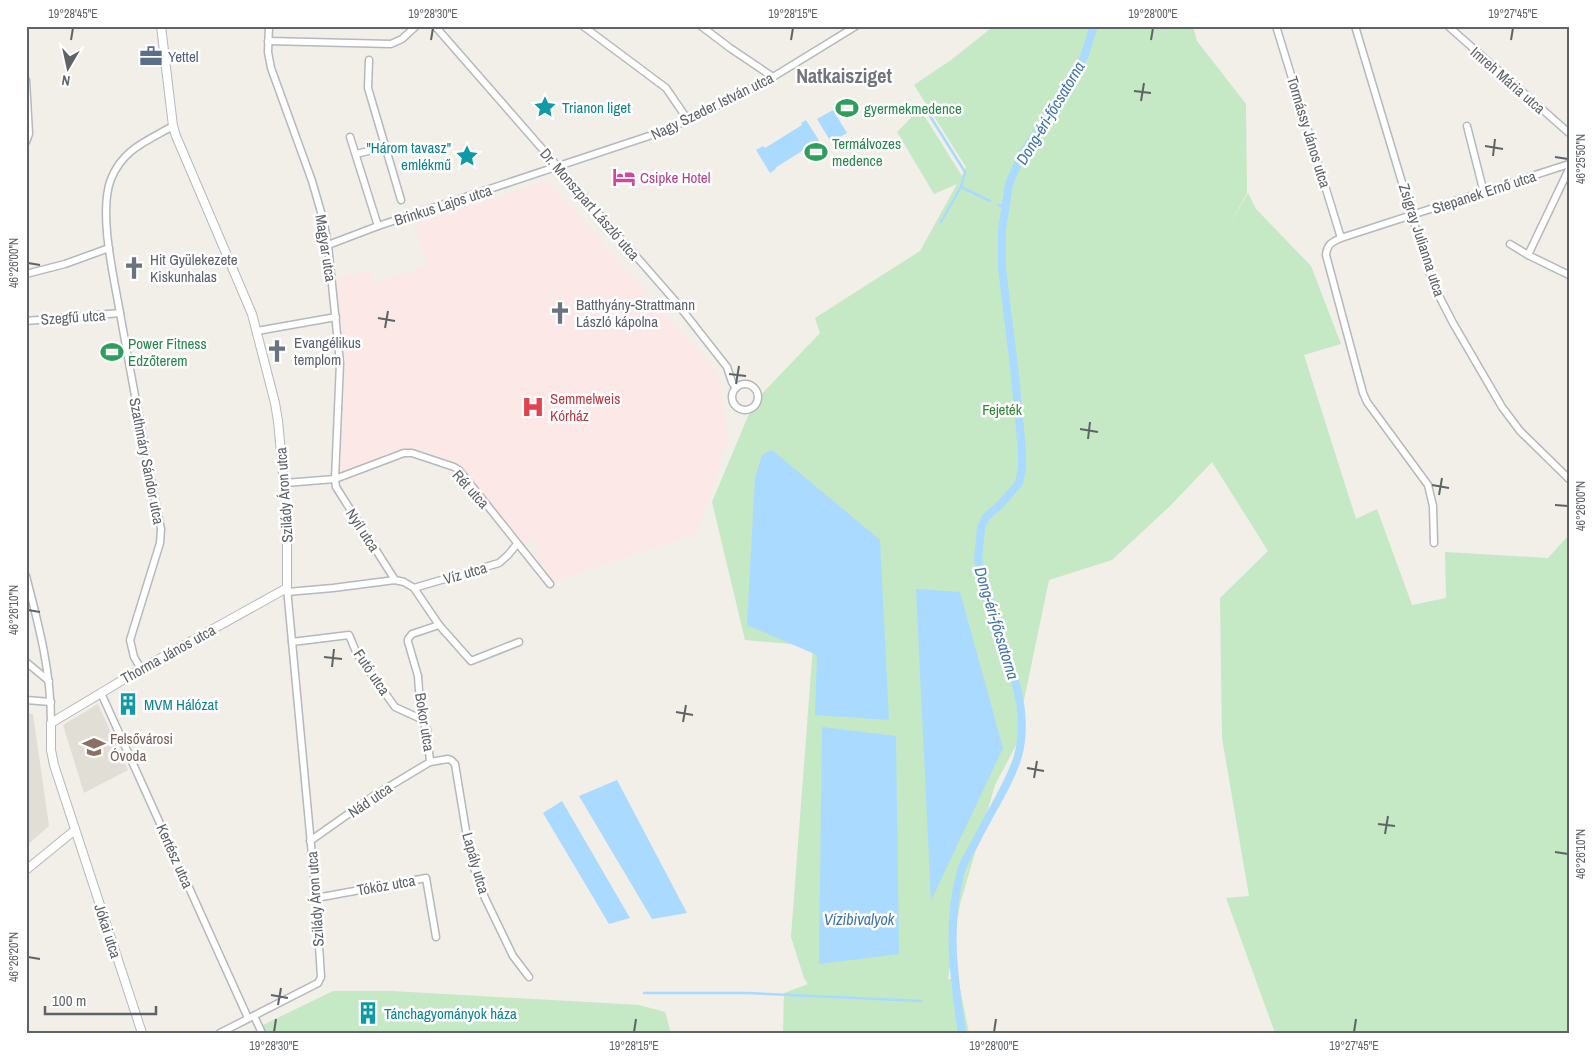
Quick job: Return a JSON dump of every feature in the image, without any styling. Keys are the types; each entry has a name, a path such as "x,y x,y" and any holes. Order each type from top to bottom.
{"street":[{"name":"Szilády Áron utca","path":"161,26 173,126 252,314 275,404 285,482 287,590 316,898 321,977 318,983 251,1017"},
{"name":"Magyar utca","path":"269,26 268,52 271,68 312,181 328,245 340,364 335,479"},
{"path":"268,41 390,44 402,40 416,26"},
{"name":"Dr. Monszpart László utca","path":"434,26 666,290 727,367 736,388"},
{"path":"583,26 666,88 688,120"},
{"path":"701,26 773,77"},
{"name":"Nagy Szeder István utca","path":"558,167 661,132 688,120 773,77 856,26"},
{"name":"Tormássy János utca","path":"1276,26 1341,238"},
{"name":"Zsigray Julianna utca","path":"1355,26 1428,269 1437,292 1502,406 1520,431 1569,479"},
{"name":"Imreh Mária utca","path":"1448,26 1569,133"},
{"path":"369,60 368,88 401,200"},
{"path":"26,80 30,134 26,142"},
{"name":"Szathmáry Sándor utca","path":"141,669 134,656 130,640 160,543 161,529 138,417 109,248 106,197 116,168 128,153 173,126"},
{"path":"1467,126 1484,193"},
{"path":"350,137 378,226"},
{"path":"356,154 385,147"},
{"name":"Stepanek Ernő utca","path":"1341,238 1569,164"},
{"name":"Brinkus Lajos utca","path":"328,245 378,226 558,167"},
{"path":"1528,255 1569,169"},
{"path":"1341,238 1330,243 1326,255 1361,386 1368,402 1428,485 1433,506 1434,543"},
{"path":"1510,244 1569,275"},
{"path":"26,274 65,264 109,248"},
{"name":"Szegfű utca","path":"26,321 120,313"},
{"path":"257,331 336,317"},
{"path":"747,384 755,389 758,398 754,405 747,410 736,406 732,399 736,388 747,384"},
{"name":"Rét utca","path":"335,479 404,453 412,453 459,470 517,544"},
{"path":"285,482 335,479"},
{"name":"Nyíl utca","path":"335,479 338,491 394,580"},
{"path":"517,544 550,584"},
{"name":"Víz utca","path":"414,588 499,563 517,544"},
{"path":"26,576 42,637 51,702 50,723"},
{"path":"287,590 333,588 394,580 404,582 414,588 438,626 471,661 519,642"},
{"name":"Thorma János utca","path":"50,723 141,669 287,590"},
{"name":"Bokor utca","path":"430,762 427,729 421,719 418,676 408,639 412,634 438,626"},
{"name":"Futó utca","path":"292,642 349,635 357,654 395,707 421,719"},
{"path":"26,662 49,681"},
{"name":"Kertész utca","path":"101,693 251,1017 262,1033"},
{"path":"26,700 51,702"},
{"name":"Jókai utca","path":"50,723 52,758 142,1033"},
{"name":"Lapály utca","path":"430,762 448,759 452,760 455,764 468,843 476,874 512,956 529,977"},
{"name":"Nád utca","path":"310,841 375,795 430,762"},
{"path":"26,870 75,830"},
{"name":"Tóköz utca","path":"316,898 426,878 436,938"},
{"path":"220,1033 251,1017"}],"shaded area":[{"name":"Semmelweis Kórház","path":"548,181 719,375 728,439 697,534 555,581 532,553 539,547 531,539 524,544 457,463 414,447 340,472 346,361 335,279 369,271 372,284 428,265 414,225"},
{"name":"Felsővárosi Óvoda","path":"98,704 128,770 84,793 63,725"},
{"path":"26,713 33,714 49,826 26,846"}],"green space":[{"name":"Fejeték","path":"994,26 1193,26 1197,41 1246,104 1247,193 1228,228 1248,193 1256,209 1311,266 1341,344 1304,355 1356,519 1377,509 1412,605 1446,598 1445,552 1548,558 1569,535 1569,1033 1275,1033 1226,898 1249,896 1222,738 1220,598 1268,551 1212,462 1171,505 1112,560 1049,580 1024,700 1016,705 1024,730 995,785 960,904 948,979 958,979 969,1033 783,1033 784,993 808,984 804,978 791,937 813,646 745,640 712,502 754,402 820,333 815,318 920,251 957,184 934,194 897,132 920,109 962,176 966,167 914,85 951,60"},
{"path":"333,991 392,991 639,1005 665,1012 671,1033 266,1033 263,1025"}],"water":[{"path":"833,110 847,133 831,142 817,119"},
{"path":"806,120 820,142 814,146 813,144 770,173 756,150 763,146 765,148 802,125 801,123"},
{"path":"772,450 880,540 889,720 815,715 817,655 747,625 755,477 762,455"},
{"path":"916,589 960,592 1003,748 931,901"},
{"name":"Vízibivalyok","path":"822,727 896,736 899,954 819,964"},
{"path":"617,780 687,913 652,919 579,796"},
{"path":"562,801 630,918 609,924 543,813"}],"waterway":[{"name":"Dong-éri-főcsatorna","path":"962,1033 953,952 956,891 964,863 1015,766 1022,730 1017,688 978,560 981,528 986,517 1000,505 1019,483 1022,468 1015,375 1002,268 1002,230 1009,184 1021,156 1073,78 1084,57 1094,26"},
{"path":"925,108 965,172 961,187 990,201"},
{"path":"941,222 961,187"},
{"name":"Dong-éri-főcsatorna","path":"999,205 1004,207"},
{"path":"644,993 747,993 921,1001"}],"place":[{"name":"Yettel","path":"151,56"},
{"name":"Trianon liget","path":"545,107"},
{"name":"gyermekmedence","path":"847,108"},
{"name":"Termálvozes medence","path":"816,152"},
{"name":"\"Három tavasz\" emlékmű","path":"467,156"},
{"name":"Csipke Hotel","path":"624,177"},
{"name":"Hit Gyülekezete Kiskunhalas","path":"134,268"},
{"name":"Batthyány-Strattmann László kápolna","path":"560,313"},
{"name":"Evangélikus templom","path":"277,351"},
{"name":"Power Fitness Edzőterem","path":"112,352"},
{"name":"Semmelweis Kórház","path":"533,407"},
{"name":"MVM Hálózat","path":"128,704"},
{"name":"Felsővárosi Óvoda","path":"94,747"},
{"name":"Tánchagyományok háza","path":"368,1013"}],"district":[{"name":"Natkaisziget","path":"844,75"}]}
